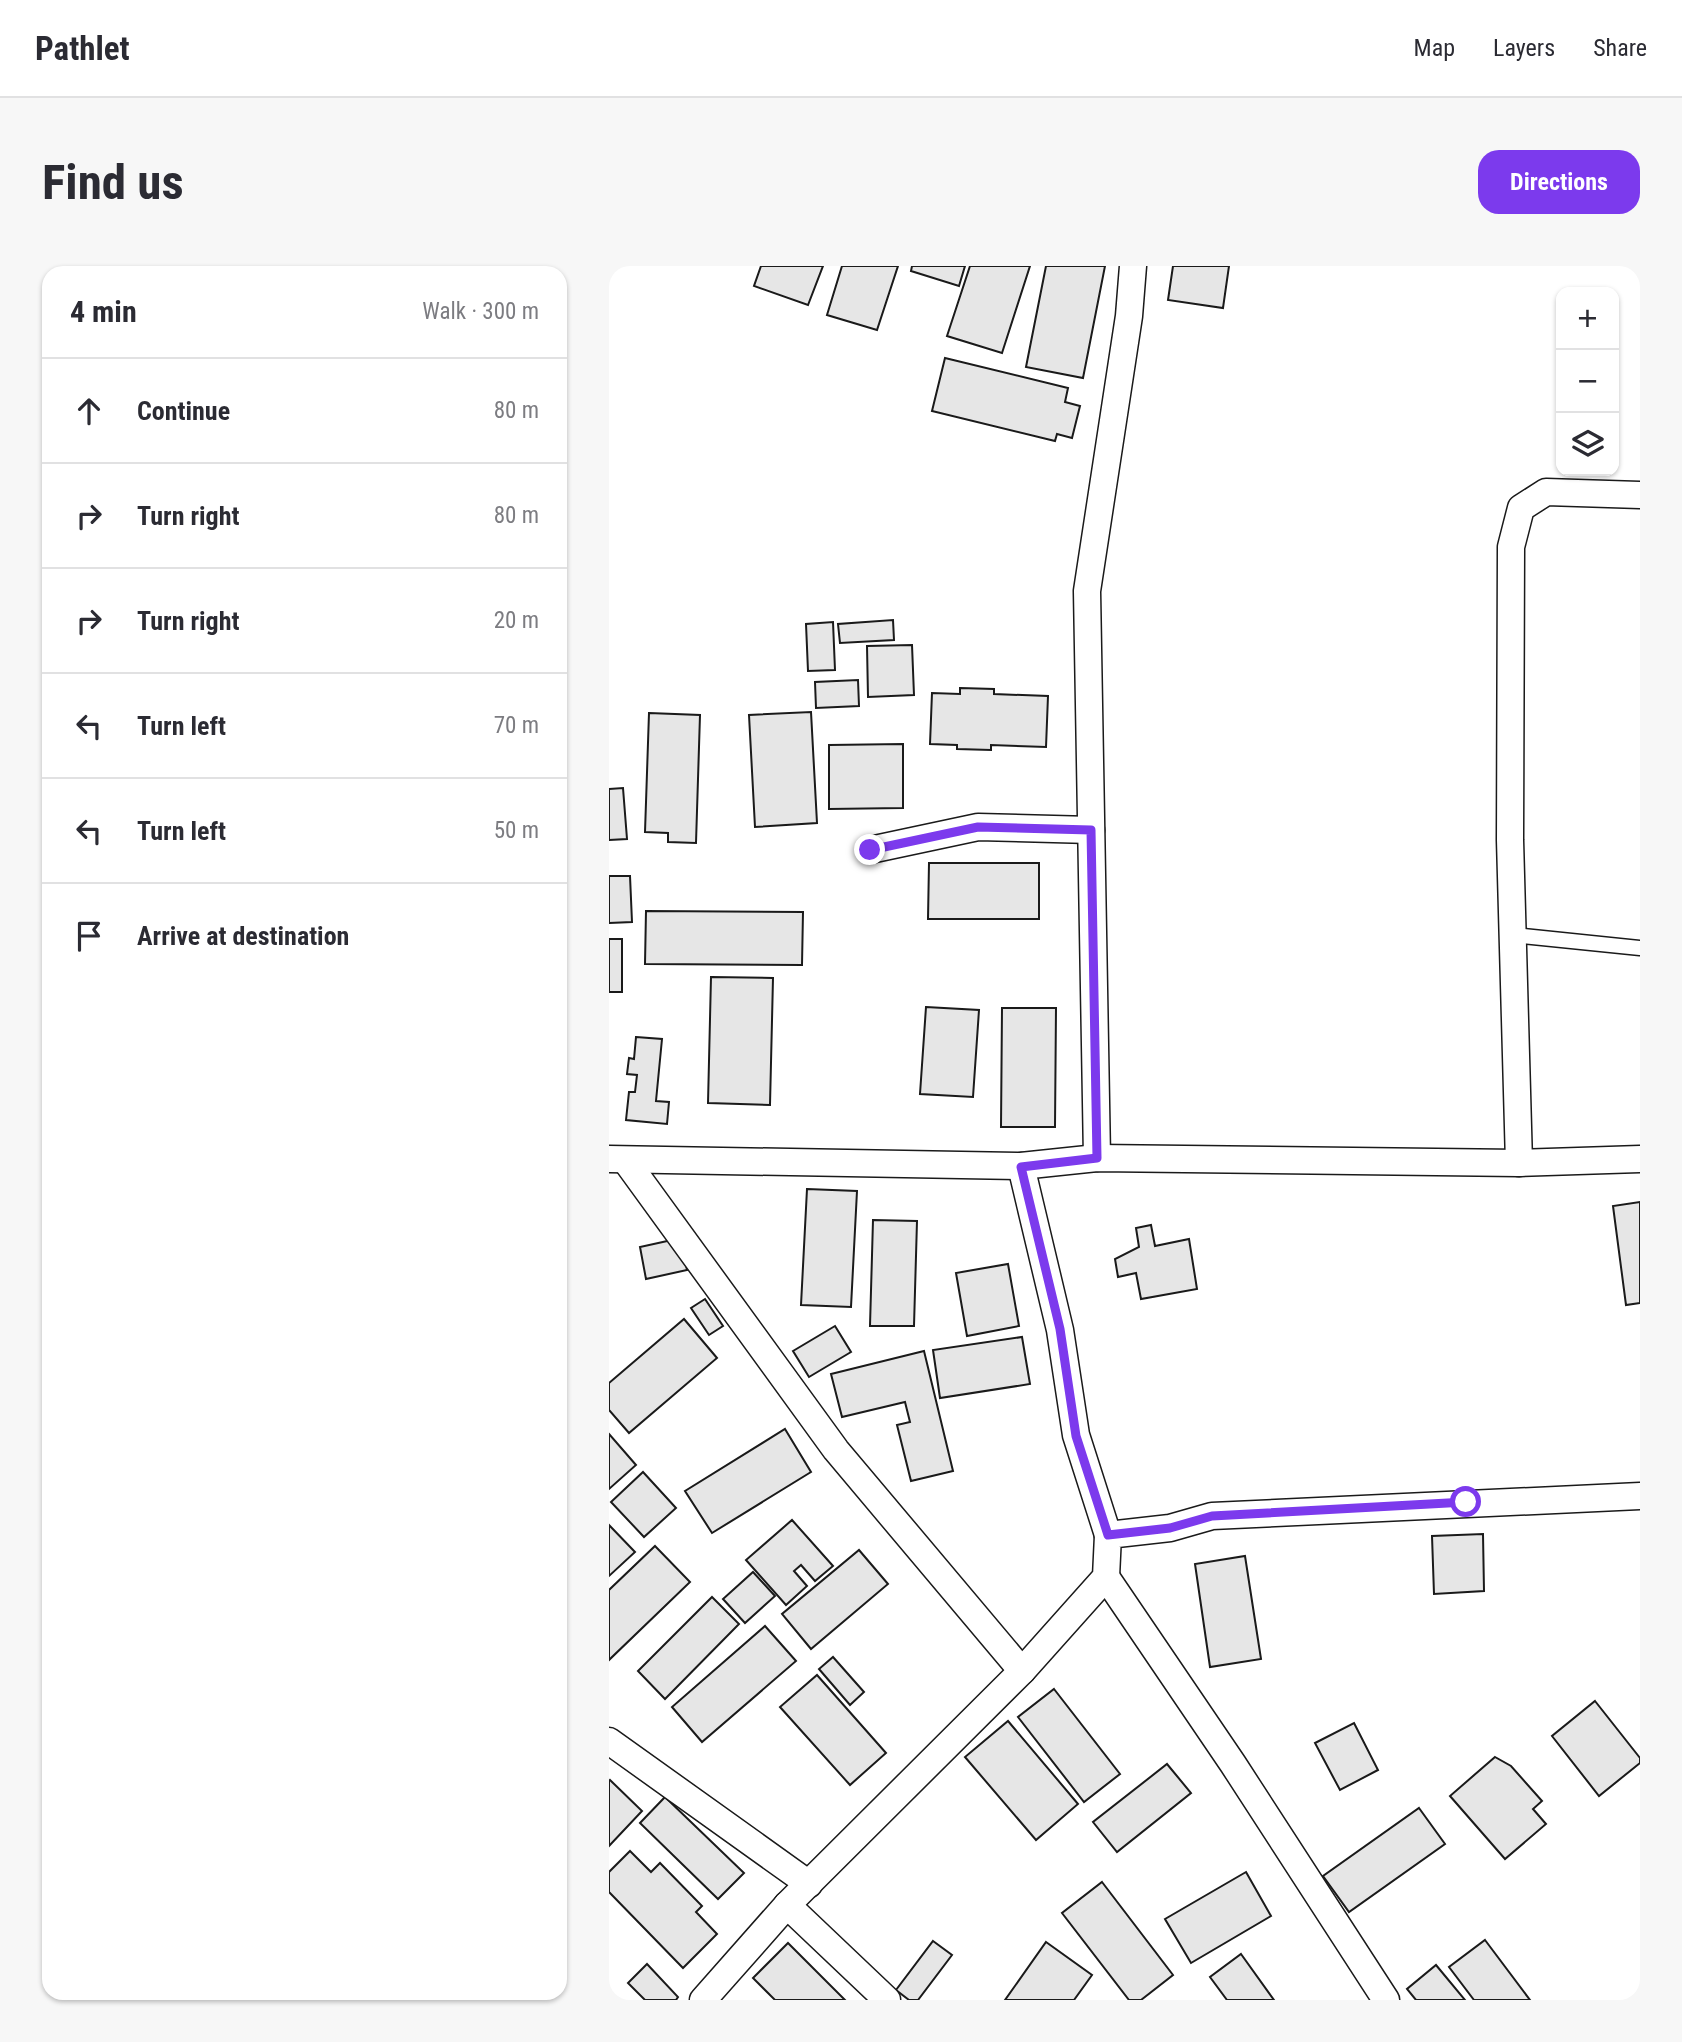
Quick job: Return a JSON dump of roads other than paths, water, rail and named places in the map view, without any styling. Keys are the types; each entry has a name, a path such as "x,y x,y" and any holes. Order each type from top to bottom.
{"street":[{"path":"1097,1158 1087,591 1129,316 1133,266"},
{"path":"1519,1163 1510,840 1511,547 1521,508 1546,492 1640,495"},
{"path":"870,850 978,827 1091,830"},
{"path":"617,1160 1021,1167 1097,1158 1519,1163 1640,1159"},
{"path":"617,1160 837,1450 1022,1671"},
{"path":"1021,1167 1060,1329 1076,1436 1108,1535 1106,1577 1233,1764 1386,2000"},
{"path":"1108,1535 1170,1528 1212,1516 1640,1496"},
{"path":"703,2000 787,1905 1022,1671 1106,1577"},
{"path":"609,1741 809,1884"},
{"path":"787,1905 887,2000"}],"lane":[{"path":"1513,935 1640,948"}]}
